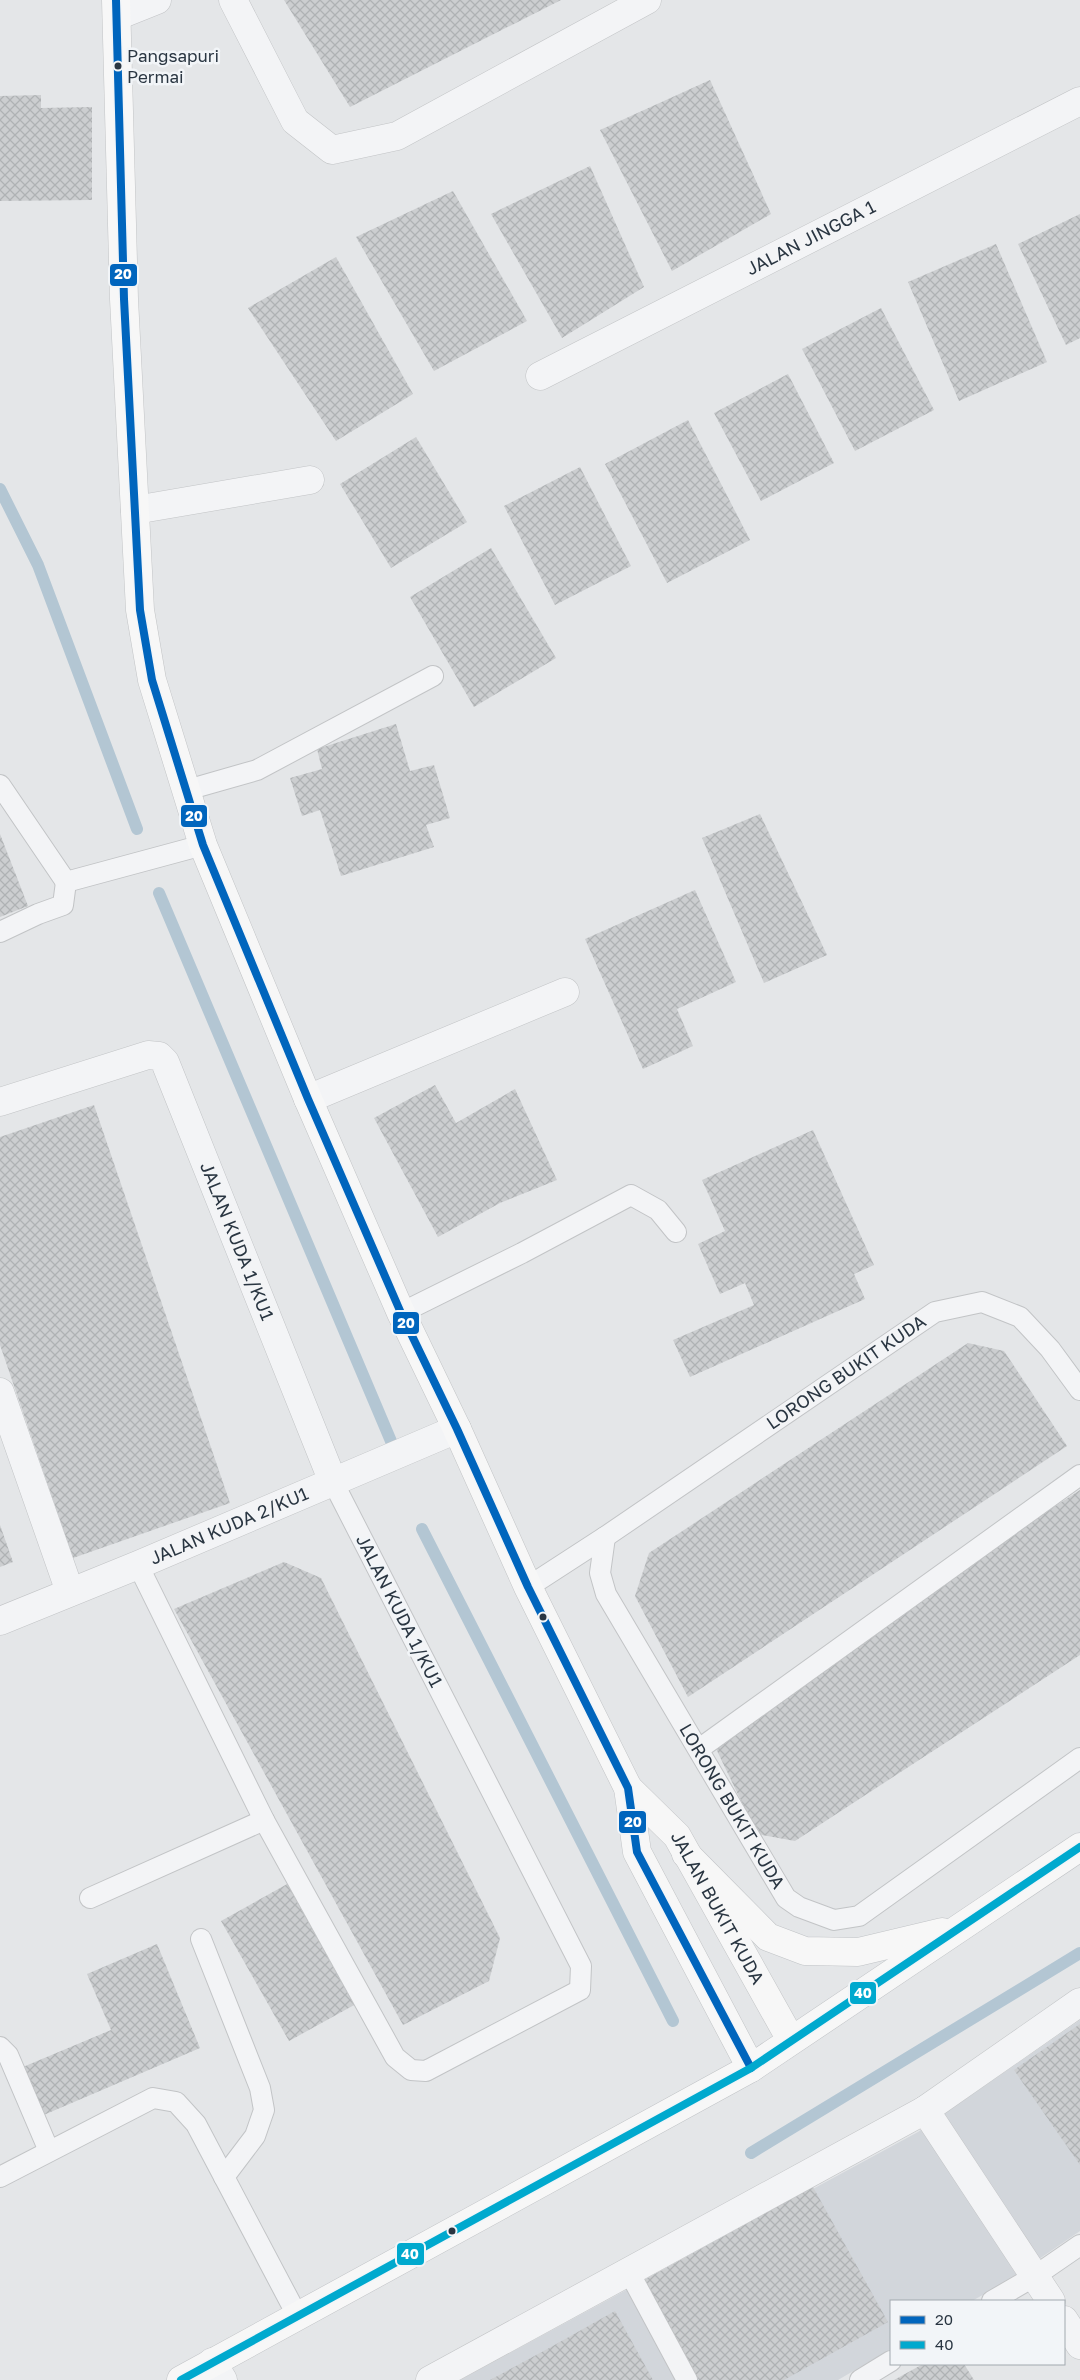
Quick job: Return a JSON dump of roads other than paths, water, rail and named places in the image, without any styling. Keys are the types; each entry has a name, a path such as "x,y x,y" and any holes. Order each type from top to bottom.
{"street":[{"path":"117,8 157,0"},
{"path":"233,0 295,122 332,150 397,136 648,0"},
{"name":"JALAN BUKIT KUDA","path":"117,8 124,299 140,610 152,680 202,845 308,1098 401,1312 457,1429 528,1587 628,1788 637,1852 751,2068"},
{"name":"JALAN JINGGA 1","path":"540,376 1080,101"},
{"path":"135,510 310,480"},
{"path":"308,1098 565,992"},
{"name":"JALAN KUDA 1/KU1","path":"0,1102 148,1055 159,1056 165,1062 333,1482"},
{"path":"0,1392 70,1592"},
{"name":"JALAN KUDA 2/KU1","path":"0,1621 138,1565 457,1429"},
{"name":"JALAN BUKIT KUDA","path":"628,1788 677,1836 791,2040"},
{"path":"181,2380 217,2371 297,2315 751,2068 1080,1847"},
{"path":"686,1854 768,1937 805,1951 858,1952 959,1928"},
{"path":"430,2380 925,2110 1080,2002"},
{"path":"925,2110 1050,2300"},
{"path":"1065,2322 1080,2345"}],"lane":[{"path":"186,790 257,770 433,676"},
{"path":"0,785 66,882 63,906 38,914 0,932"},
{"path":"66,882 202,845"},
{"path":"401,1312 522,1254 630,1195 658,1210 676,1232"},
{"name":"LORONG BUKIT KUDA","path":"528,1587 605,1537 935,1312 982,1302 1020,1317 1050,1349 1080,1390"},
{"path":"699,1749 1080,1475"},
{"name":"JALAN KUDA 1/KU1","path":"264,1820 395,2057 411,2070 426,2070 580,1990 582,1966 333,1482"},
{"name":"LORONG BUKIT KUDA","path":"605,1537 600,1573 606,1594 786,1898 799,1907 834,1920 859,1916 1080,1758"},
{"path":"90,1898 264,1820 138,1565"},
{"path":"201,1939 260,2088 264,2110 256,2136 224,2177"},
{"path":"0,2048 8,2054 49,2151"},
{"path":"0,2177 153,2098 176,2102 196,2124 297,2315"},
{"path":"994,2300 1035,2276 1080,2245"},
{"path":"629,2272 687,2380"},
{"path":"860,2380 890,2362"}],"waterway":[{"path":"0,489 38,565 137,829"},
{"path":"159,893 396,1453"},
{"path":"422,1529 673,2021"},
{"path":"751,2153 1080,1953"}],"place":[{"name":"Pangsapuri Permai","path":"118,66"}]}
